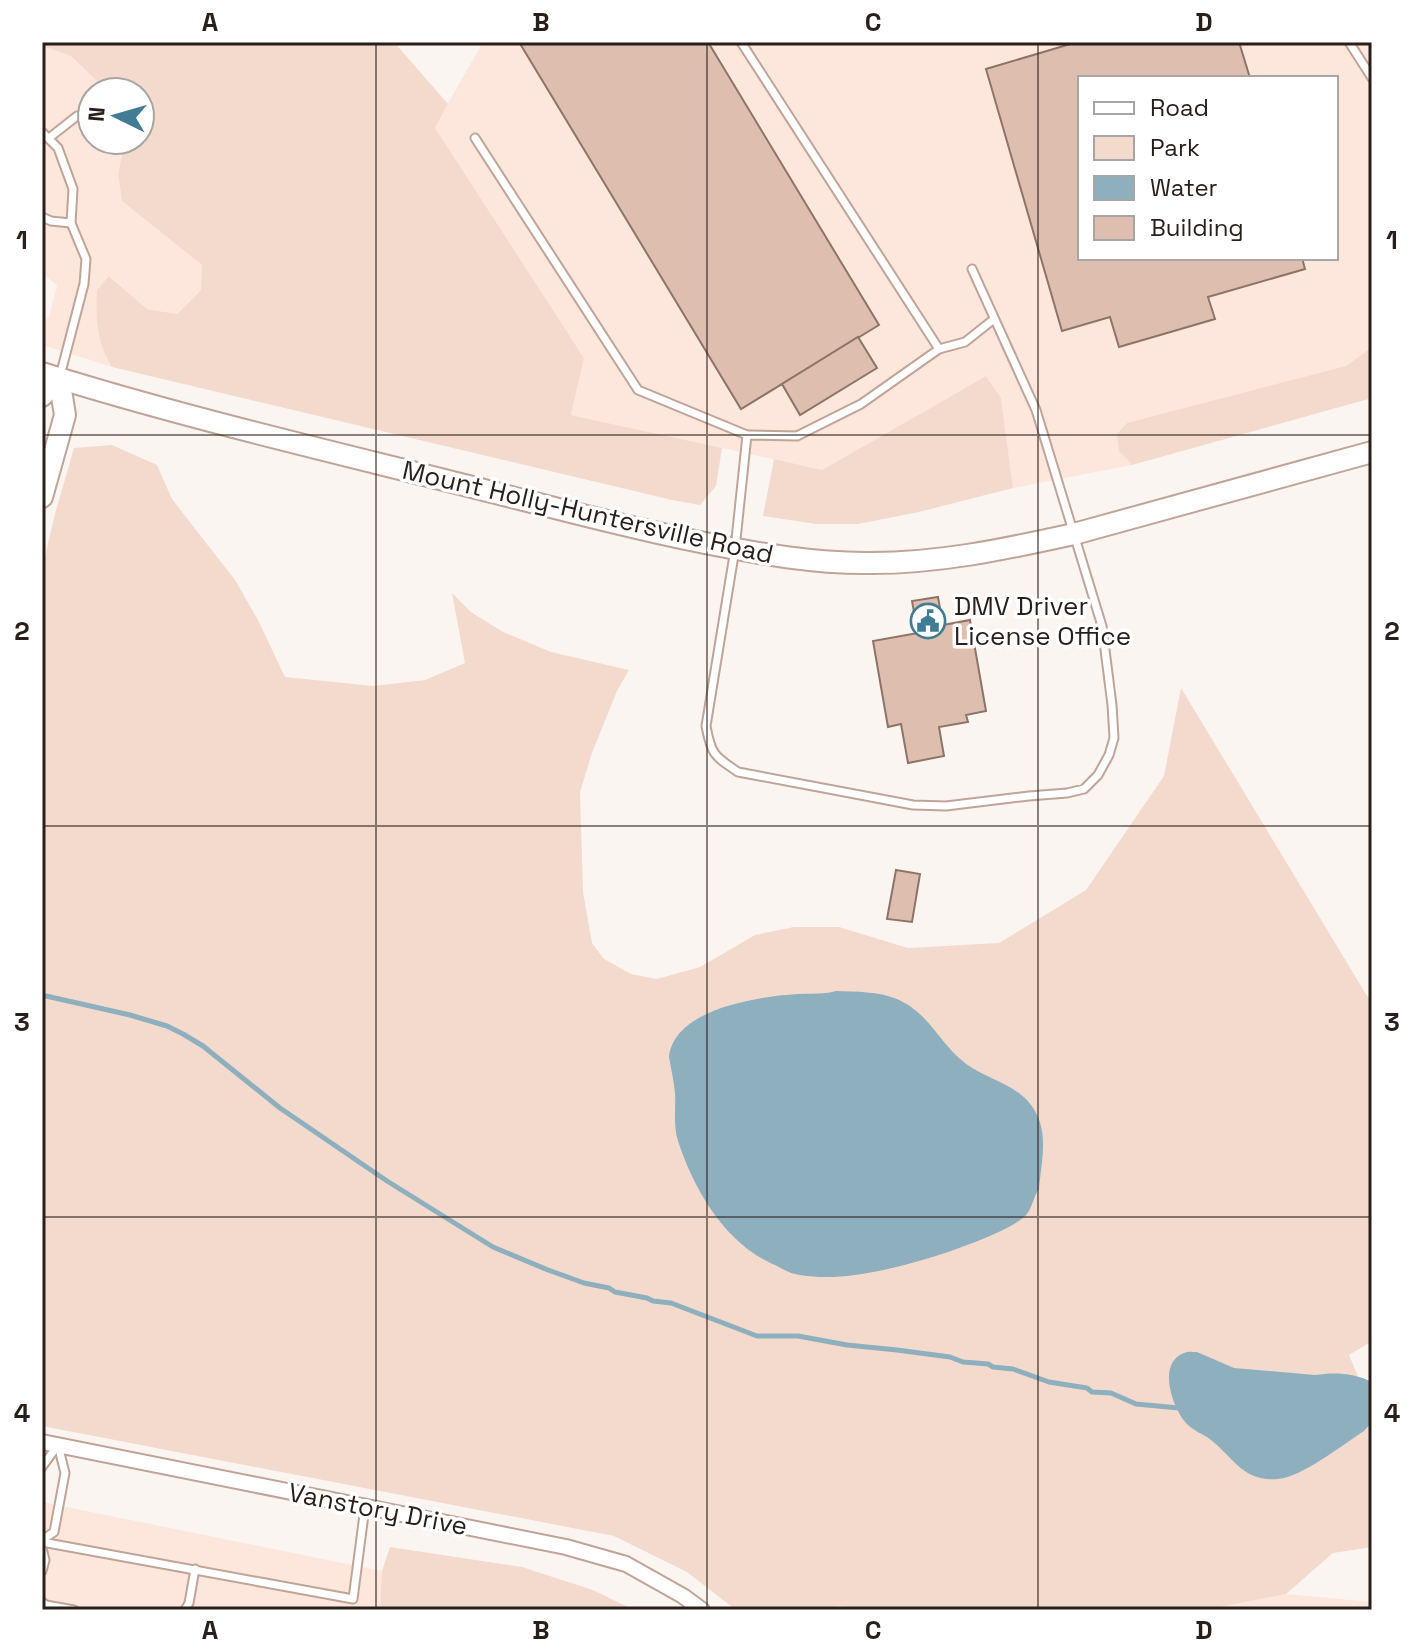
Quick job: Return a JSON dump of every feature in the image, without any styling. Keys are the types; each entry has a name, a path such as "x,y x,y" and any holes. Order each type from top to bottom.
{"main road":[{"path":"42,396 50,375"},
{"path":"42,497 65,415 50,375"},
{"name":"Mount Holly-Huntersville Road","path":"50,375 171,410 584,515 735,549 829,562 905,562 987,552 1074,534 1372,452"}],"street":[{"name":"Vanstory Drive","path":"42,1442 602,1556 641,1571 702,1610"}],"lane":[{"path":"741,42 939,349"},
{"path":"1349,42 1372,78"},
{"path":"50,375 84,284 86,259 71,223 73,189 58,148 45,135 76,117"},
{"path":"475,138 638,390 747,435 797,436 861,404 939,349 965,342 994,319"},
{"path":"42,217 71,223"},
{"path":"747,435 735,549 706,726 710,748 722,762 738,772 913,805 946,806 1084,789 1098,775 1114,738 1102,626 1036,410 972,269"},
{"path":"42,1467 58,1445"},
{"path":"42,1541 54,1532 65,1473 58,1445"},
{"path":"352,1610 365,1506"},
{"path":"42,1541 353,1599"},
{"path":"42,1548 45,1560 42,1571"},
{"path":"185,1610 195,1569"},
{"path":"42,1602 74,1610"}],"shaded area":[{"path":"483,42 1372,42 1372,347 1346,366 1119,451 1132,465 1013,488 1001,398 986,376 822,470 571,415 584,358 434,128"},
{"path":"42,46 71,56 92,76 76,76 76,156 122,156 118,174 122,201 202,265 201,290 177,314 147,309 110,276 106,357 112,367 42,345 42,324 49,317 57,285 42,273"},
{"path":"42,1502 382,1571 380,1610 42,1610"},
{"path":"1286,1594 1372,1602 1372,1610 1205,1610"}],"green space":[{"path":"42,42 394,42 448,104 435,128 584,358 571,415 722,448 716,486 700,505 672,500 112,367 100,339 97,310 97,290 109,276 147,309 177,314 201,290 202,265 122,201 118,174 122,156 156,156 156,76 92,76 71,56 42,46"},
{"path":"1372,347 1372,398 1132,465 1119,451 1117,434 1127,423 1346,366"},
{"path":"986,376 1001,398 1013,488 858,524 816,524 763,516 774,459 822,470"},
{"path":"112,445 157,465 172,499 235,580 285,677 373,686 425,680 465,663 452,593 471,612 503,632 551,652 629,670 617,691 592,753 580,792 583,892 592,943 604,959 631,974 657,979 700,967 755,935 794,927 839,927 908,948 999,943 1086,890 1164,776 1181,688 1372,1004 1372,1341 1349,1355 1372,1409 1372,1547 1333,1553 1286,1594 1205,1610 882,1610 838,1606 817,1610 736,1610 687,1572 614,1536 42,1426 42,569 74,448"},
{"path":"390,1547 522,1567 593,1590 634,1610 380,1610 382,1571"}],"water":[{"path":"836,991 867,992 908,1005 924,1018 959,1058 1022,1095 1030,1104 1040,1124 1043,1151 1039,1189 1026,1215 988,1237 952,1251 895,1267 841,1277 814,1277 788,1272 759,1257 728,1231 693,1179 678,1141 675,1088 669,1057 674,1040 702,1016 722,1008 763,998"},
{"path":"1197,1352 1234,1368 1315,1375 1344,1374 1365,1379 1372,1382 1372,1422 1322,1460 1298,1473 1278,1479 1256,1477 1188,1425 1176,1407 1170,1386 1171,1366 1184,1353"}],"building":[{"path":"519,42 708,42 879,325 741,409"},
{"path":"1077,42 1239,42 1249,76 1078,76 1078,260 1303,260 1305,269 1208,297 1215,319 1119,347 1110,317 1062,331 986,69"},
{"path":"858,337 877,368 800,415 782,384"},
{"path":"938,597 943,625 970,620 986,711 966,715 968,722 939,727 944,756 908,763 901,724 888,727 873,641 918,633 912,601"},
{"path":"896,870 920,874 912,922 887,919"}],"waterway":[{"path":"46,996 130,1015 183,1034 203,1046 280,1108 387,1181 493,1247 548,1270 615,1292 671,1303 757,1336 798,1336 950,1357 963,1362 1013,1369 1049,1382 1087,1388 1092,1392 1111,1393 1136,1404 1179,1408"}],"place":[{"name":"DMV Driver License Office","path":"928,621"}]}
